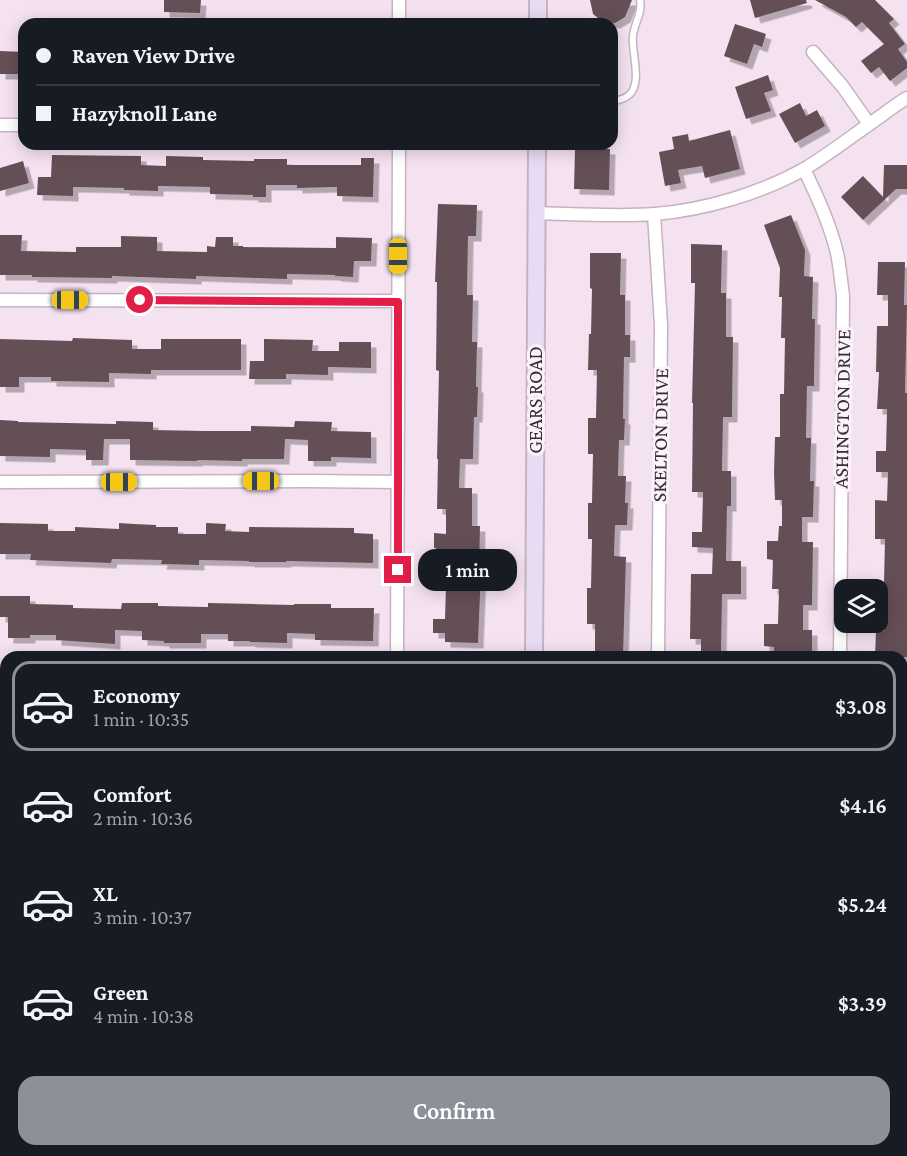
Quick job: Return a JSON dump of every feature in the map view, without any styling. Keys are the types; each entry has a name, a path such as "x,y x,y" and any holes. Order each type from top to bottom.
{"main road":[{"path":"538,0 538,18"},
{"name":"GEARS ROAD","path":"534,651 537,150"}],"street":[{"path":"399,0 399,18"},
{"path":"813,52 843,87 869,124"},
{"path":"536,213 654,214 681,211 721,201 762,188 804,169 907,98"},
{"path":"0,125 18,125"},
{"path":"397,651 399,150"},
{"name":"ASHINGTON DRIVE","path":"804,169 822,206 832,236 843,296 840,651"},
{"name":"SKELTON DRIVE","path":"654,214 661,325 658,651"},
{"path":"0,300 398,302"},
{"path":"0,483 398,482"}],"lane":[{"path":"618,100 629,95 634,88 636,75 633,36 641,11 640,0"}],"building":[{"path":"164,0 201,0 200,13 164,12"},
{"path":"590,0 632,0 625,17 618,21 618,18 598,18 593,14"},
{"path":"750,0 806,0 807,3 755,18"},
{"path":"815,0 875,0 894,19 889,23 905,44 898,49 907,62 907,68 890,81 879,67 871,73 861,61 884,44 862,22 856,27 846,17"},
{"path":"735,24 766,34 762,47 754,44 747,64 724,56"},
{"path":"0,51 18,52 18,74 0,74"},
{"path":"768,75 773,90 764,93 771,111 746,119 735,87"},
{"path":"800,103 806,116 817,110 825,126 795,143 779,114"},
{"path":"730,130 740,169 705,178 702,166 678,170 681,183 665,186 659,152 674,149 672,137 688,134 689,141"},
{"path":"575,150 610,150 609,190 574,189"},
{"path":"52,155 141,156 141,165 166,166 166,156 203,157 203,160 287,159 287,165 361,165 361,158 374,158 373,197 337,196 337,187 297,188 297,185 266,185 266,197 210,194 210,187 158,186 158,191 73,187 73,196 37,195 38,177 51,177"},
{"path":"23,161 29,183 0,191 0,168"},
{"path":"884,165 907,165 907,189 896,189 863,220 841,197 863,176 883,197"},
{"path":"438,204 477,205 476,236 468,236 467,295 473,295 472,342 477,342 477,417 474,417 473,459 460,459 459,488 472,488 472,526 480,526 478,643 445,642 445,633 433,633 433,619 445,619 446,585 435,585 436,548 434,548 434,533 446,534 446,509 437,509 439,371 436,370 437,282 435,282"},
{"path":"791,215 805,250 804,276 813,277 814,386 807,386 806,438 811,438 810,481 814,481 813,517 802,517 802,542 813,542 812,605 803,605 803,630 812,630 812,651 774,651 774,647 764,646 764,624 778,624 779,589 772,589 773,560 767,559 767,541 778,541 779,526 782,526 782,500 775,500 774,473 775,437 780,437 780,394 784,394 785,338 781,338 780,268 764,225"},
{"path":"0,235 22,235 21,251 76,252 76,247 121,247 121,236 157,237 157,251 207,252 207,246 215,247 216,237 233,237 233,246 243,247 336,248 336,237 372,238 371,261 354,261 353,277 287,274 287,279 196,276 196,279 0,275"},
{"path":"691,244 722,245 721,293 726,293 726,337 733,337 732,417 723,417 722,471 731,471 731,506 727,506 726,561 741,561 741,594 722,594 721,651 701,651 701,639 690,639 691,574 712,574 713,548 692,547 692,532 702,532 703,492 692,492 695,283 691,283"},
{"path":"590,253 621,253 620,295 625,295 625,335 630,335 630,357 624,357 624,440 619,440 618,476 626,476 625,503 628,503 627,525 615,525 614,556 626,557 623,651 595,651 595,624 587,624 587,588 591,588 592,539 588,539 588,503 592,503 593,454 588,454 588,418 596,418 597,370 588,370 589,334 591,334 592,289 590,288"},
{"path":"878,262 905,262 907,651 875,651 876,633 888,633 888,579 884,579 885,539 875,539 875,500 887,501 888,472 876,472 876,451 886,451 887,409 877,409 879,372 876,372 877,326 888,326 888,295 877,295"},
{"path":"73,338 132,340 132,349 161,349 161,339 241,339 241,370 151,370 151,374 109,373 109,382 51,381 51,377 19,377 19,387 0,387 0,339 72,341"},
{"path":"264,339 313,340 312,351 339,351 339,342 371,342 371,368 328,367 328,375 286,374 286,379 249,379 250,361 264,361"},
{"path":"0,420 116,424 116,421 153,422 153,430 205,431 251,431 251,426 294,427 295,421 332,422 331,431 371,432 371,458 331,457 331,461 308,461 308,440 285,439 284,459 130,460 130,439 104,439 103,460 86,460 86,450 50,449 50,457 0,456"},
{"path":"0,523 48,524 48,531 75,531 75,527 119,529 119,523 156,525 156,527 178,527 178,534 206,534 206,523 226,524 225,531 249,532 249,527 354,528 354,533 373,534 373,563 199,560 199,565 161,564 162,560 112,559 111,563 30,560 31,554 0,554"},
{"path":"0,596 30,596 30,604 73,605 73,608 121,609 122,603 208,607 208,603 331,604 331,608 374,608 373,641 315,640 315,634 287,633 287,643 228,641 228,634 201,634 201,643 164,643 164,641 142,640 142,631 115,630 115,644 56,640 56,635 8,638 8,617 0,617"}],"route":[{"path":"140,300 398,302 398,570"}]}
